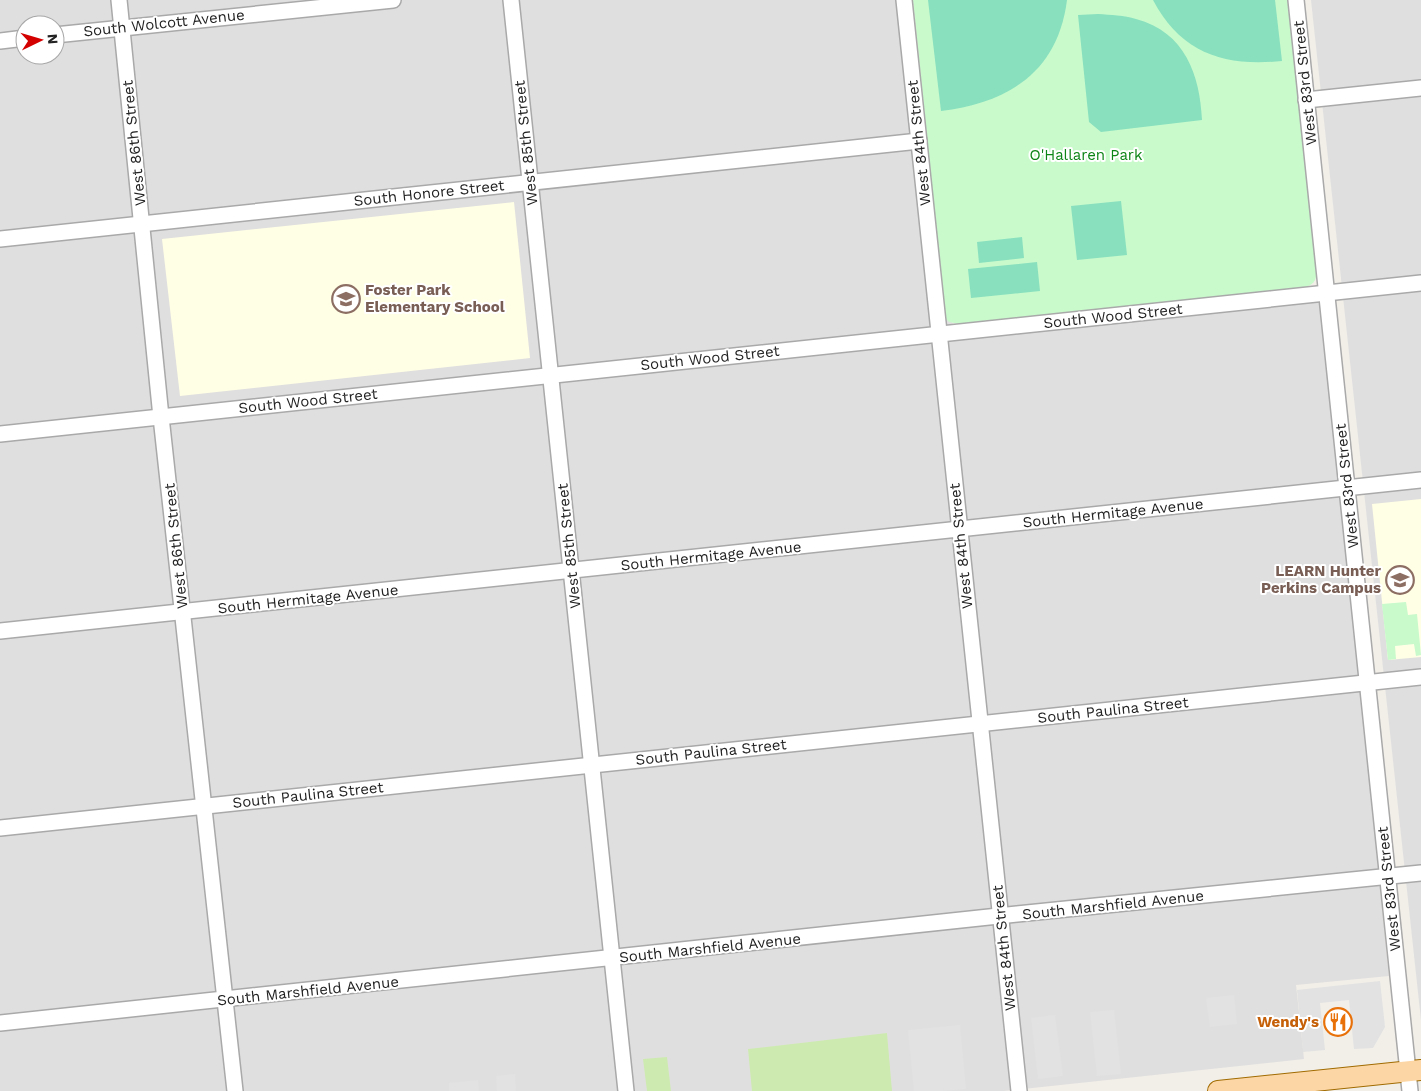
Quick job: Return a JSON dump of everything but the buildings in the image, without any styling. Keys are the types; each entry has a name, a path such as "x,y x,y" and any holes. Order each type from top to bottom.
{"main road":[{"path":"1218,1091 1415,1070"}],"street":[{"name":"West 86th Street","path":"119,0 161,417 235,1091"},
{"name":"South Wolcott Avenue","path":"65,33 393,0"},
{"name":"West 85th Street","path":"512,0 626,1091"},
{"name":"West 84th Street","path":"904,0 1019,1091"},
{"name":"West 83rd Street","path":"1296,0 1388,876 1415,1070 1410,1091"},
{"path":"0,41 15,39"},
{"path":"1306,100 1421,88"},
{"name":"South Honore Street","path":"0,239 918,141"},
{"name":"South Wood Street","path":"0,434 1421,283"},
{"name":"South Hermitage Avenue","path":"0,631 1421,480"},
{"name":"South Paulina Street","path":"0,828 1421,677"},
{"name":"South Marshfield Avenue","path":"0,1023 1421,873"}],"shaded area":[{"path":"0,0 913,0 945,312 953,324 1319,286 1389,976 1296,985 1304,1059 1004,1091 0,1091"},
{"path":"1311,0 1421,0 1421,1020"},
{"name":"Foster Park Elementary School","path":"514,202 530,358 180,396 162,239"},
{"name":"LEARN Hunter Perkins Campus","path":"1421,499 1421,657 1388,660 1372,504"},
{"path":"1380,981 1385,1027 1373,1048 1354,1049 1349,1000 1320,1003 1325,1050 1303,1052 1297,990"},
{"path":"1234,995 1237,1024 1210,1027 1206,998"},
{"path":"1114,1010 1121,1074 1097,1076 1090,1012"},
{"path":"1055,1015 1063,1076 1038,1079 1031,1018"},
{"path":"960,1025 966,1089 914,1091 908,1030"},
{"path":"515,1074 516,1091 497,1091 496,1076"},
{"path":"478,1080 479,1091 449,1091 449,1083"}],"green space":[{"name":"O'Hallaren Park","path":"913,0 1290,0 1317,272 1314,282 1305,287 959,324 949,322 946,319 945,312"},
{"path":"928,0 1067,0 1062,25 1053,47 1041,65 1026,80 988,100 965,107 941,111"},
{"path":"1153,0 1275,0 1282,61 1241,61 1206,53 1177,33 1164,18"},
{"path":"1098,14 1127,17 1153,25 1167,34 1178,45 1187,58 1198,87 1202,120 1101,132 1089,122 1078,15"},
{"path":"1121,201 1127,255 1077,260 1071,206"},
{"path":"1022,237 1024,258 979,263 977,242"},
{"path":"1037,262 1040,291 971,298 968,269"},
{"path":"1406,602 1408,615 1417,614 1421,655 1416,656 1414,644 1395,646 1396,659 1388,660 1382,604"},
{"path":"887,1033 892,1091 752,1091 748,1049"},
{"path":"667,1057 671,1091 647,1091 643,1059"}],"place":[{"name":"Foster Park Elementary School","path":"346,299"},
{"name":"LEARN Hunter Perkins Campus","path":"1400,580"},
{"name":"Wendy's","path":"1338,1022"}]}
